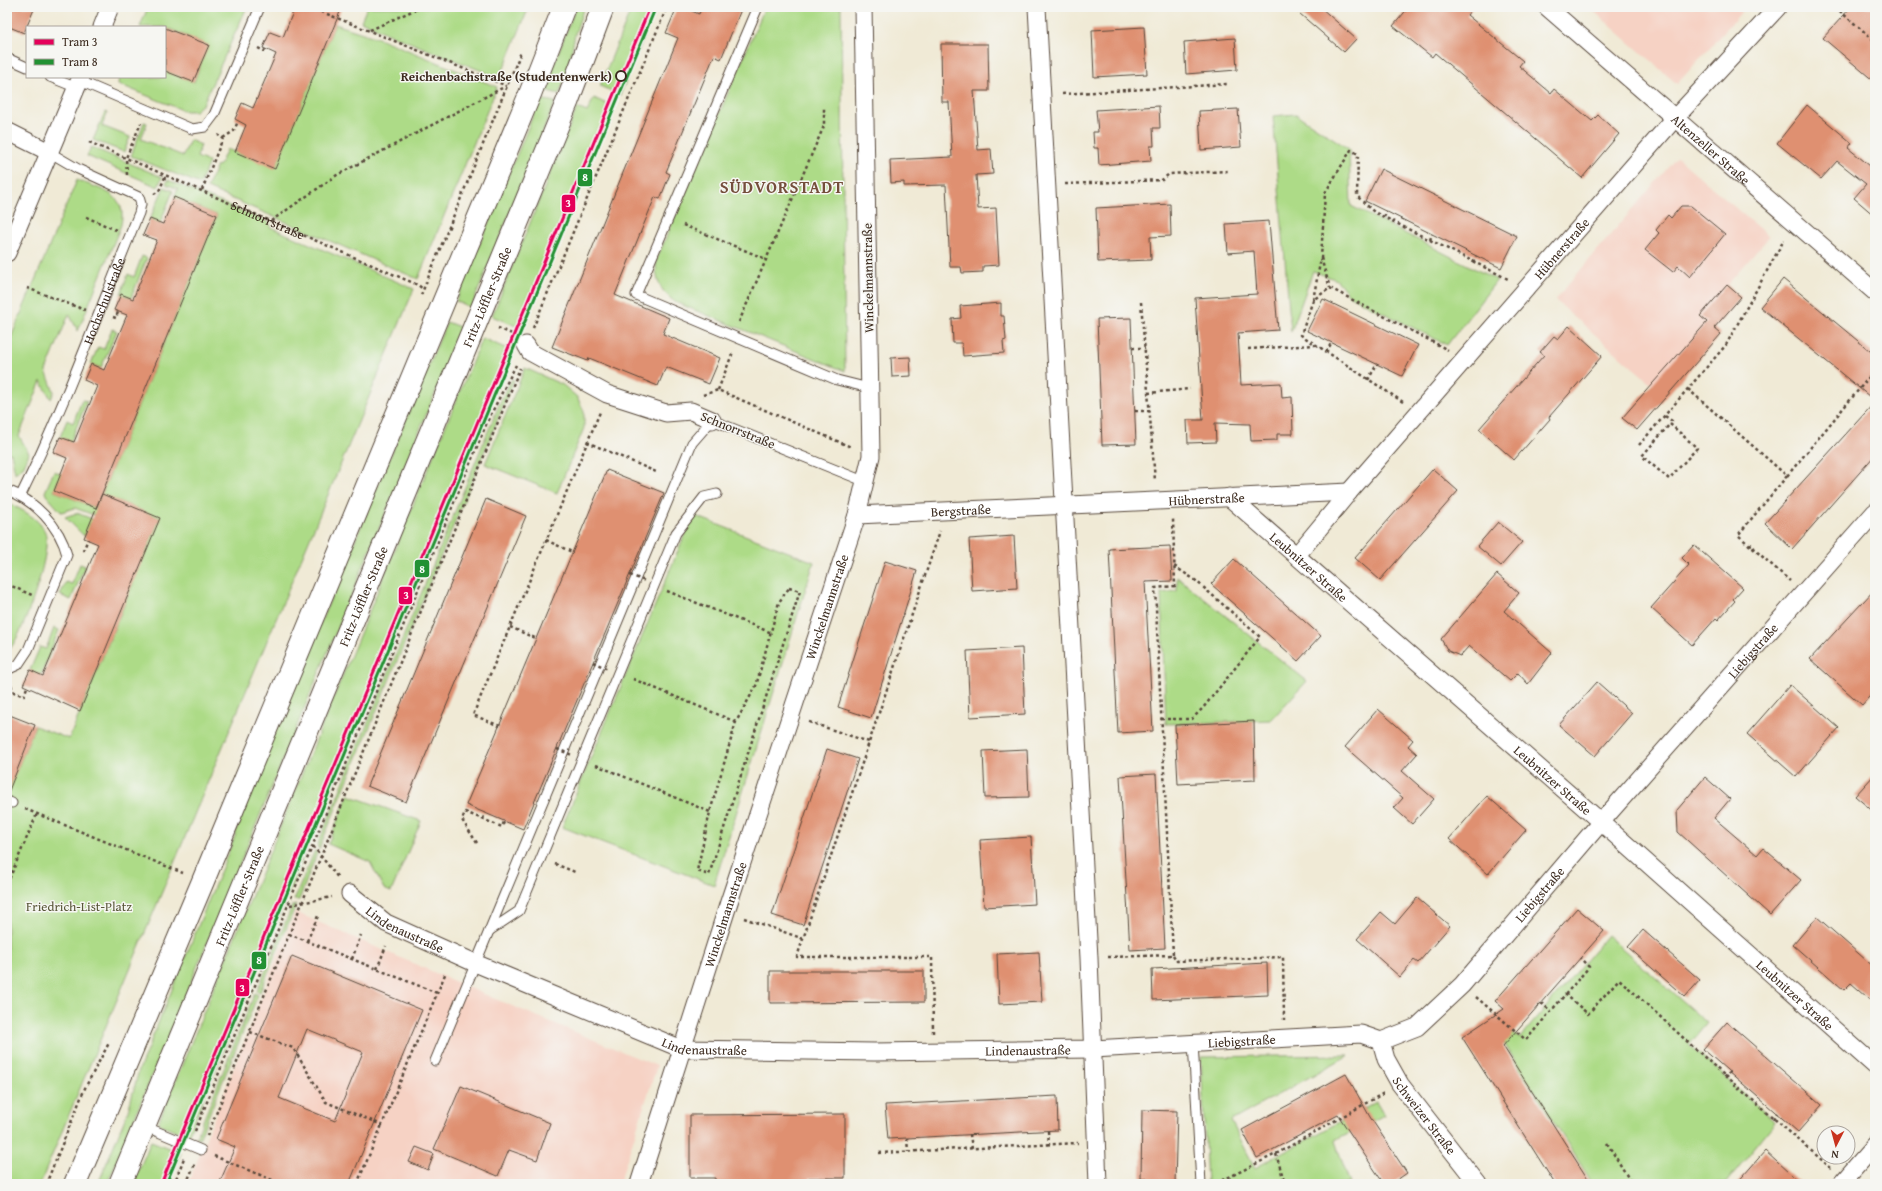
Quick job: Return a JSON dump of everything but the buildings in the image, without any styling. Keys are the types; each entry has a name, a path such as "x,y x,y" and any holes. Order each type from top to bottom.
{"main road":[{"path":"75,1184 204,882 564,7"},
{"name":"Fritz-Löffler-Straße","path":"120,1184 568,100 603,7"}],"street":[{"path":"102,26 110,7"},
{"name":"Winckelmannstraße","path":"640,1184 726,912 857,515 871,456 863,7"},
{"path":"1037,7 1089,958 1098,1184"},
{"name":"Altenzeller Straße","path":"1547,7 1875,292"},
{"name":"Hübnerstraße","path":"1297,556 1349,492 1675,118 1778,7"},
{"path":"7,253 79,82"},
{"path":"7,131 49,152"},
{"name":"Schnorrstraße","path":"526,345 530,352 607,394 666,413 691,410 712,420"},
{"name":"Hübnerstraße","path":"1064,506 1349,492"},
{"name":"Leubnitzer Straße","path":"1229,497 1601,822 1875,1066"},
{"name":"Bergstraße","path":"857,515 1064,506"},
{"name":"Liebigstraße","path":"1093,1049 1193,1042 1362,1034 1381,1041 1417,1027 1462,986 1601,822 1875,512"},
{"name":"Lindenaustraße","path":"350,894 386,923 475,963 682,1049 933,1051 1093,1049"},
{"name":"Schweizer Straße","path":"1381,1041 1386,1059 1400,1084 1478,1184"},
{"path":"1843,1181 1875,1145"}],"lane":[{"path":"56,78 79,82 192,129 205,127 214,115 260,7"},
{"path":"758,7 636,295 837,380 870,388"},
{"path":"7,58 26,67"},
{"path":"49,152 78,169 127,190 139,197 141,204"},
{"name":"Hochschulstraße","path":"20,495 39,458 99,315 139,213 141,204"},
{"path":"435,1061 692,443 712,420"},
{"name":"Schnorrstraße","path":"712,420 866,482"},
{"path":"7,490 20,495 47,518 64,544 67,555 28,650 18,665 7,670"},
{"path":"488,931 519,911 676,533 704,497 717,494"},
{"path":"1193,1042 1200,1184"},
{"path":"144,1126 201,1150"}],"path":[{"path":"271,221 337,175 506,86 310,7"},
{"path":"370,30 420,7"},
{"path":"174,1184 290,905 488,420 526,345 666,7"},
{"path":"1835,7 1875,41"},
{"path":"1042,95 1227,84"},
{"path":"824,108 824,126 766,259 736,337 718,390 871,456"},
{"path":"127,190 126,158 147,110"},
{"path":"202,190 223,138 234,131 238,121"},
{"path":"205,127 223,138"},
{"name":"Schnorrstraße","path":"89,142 418,285 443,304"},
{"path":"1418,413 1301,335 1313,300 1321,258 1325,193 1351,150 1358,154 1357,196 1374,212 1526,289"},
{"path":"1046,185 1162,180 1169,174 1229,171"},
{"path":"141,204 159,191 166,175"},
{"path":"1384,217 1387,212"},
{"path":"668,219 766,259"},
{"path":"1639,445 1726,345 1794,222"},
{"path":"1430,240 1432,234"},
{"path":"1473,262 1476,256"},
{"path":"1321,258 1330,288 1465,359"},
{"path":"27,288 99,315"},
{"path":"1313,300 1330,288"},
{"path":"1141,302 1150,411 1174,565 1175,586 1155,588 1173,955 1177,961 1283,957 1285,1037"},
{"path":"1326,352 1332,342"},
{"path":"186,1184 250,1032 300,903 516,381 526,345"},
{"path":"1248,349 1316,345"},
{"path":"1132,348 1145,348"},
{"path":"1368,380 1377,364"},
{"path":"1803,593 1738,535 1875,370"},
{"path":"1148,392 1190,389"},
{"path":"1688,389 1787,476"},
{"path":"500,726 473,715 607,394"},
{"path":"1135,411 1150,411"},
{"path":"1665,416 1672,421 1642,456 1669,479 1697,448 1670,424"},
{"path":"587,442 656,472"},
{"path":"933,1051 932,957 797,957 946,511"},
{"path":"546,540 572,552"},
{"path":"1161,719 1192,719 1203,708 1260,637 1195,580 1174,565"},
{"path":"630,575 645,581"},
{"path":"7,584 47,603"},
{"path":"654,585 772,633"},
{"path":"789,588 800,592 709,875 697,871 710,812 736,722 756,686 772,633 779,602 789,588"},
{"path":"510,627 536,638"},
{"path":"593,662 608,669"},
{"path":"618,673 736,722"},
{"path":"9,681 14,692 24,696 27,687"},
{"path":"791,715 869,742"},
{"path":"556,749 572,755"},
{"path":"582,759 710,812"},
{"path":"9,802 183,873"},
{"path":"477,844 462,820 465,812 502,827 504,822"},
{"path":"7,884 37,814"},
{"path":"483,819 485,814"},
{"path":"290,905 350,894 321,854 313,846"},
{"path":"564,868 575,872"},
{"path":"726,912 804,939"},
{"path":"307,941 318,916"},
{"path":"289,934 437,994"},
{"path":"352,959 361,935"},
{"path":"377,969 386,946"},
{"path":"1089,958 1173,955"},
{"path":"1462,986 1526,1040 1589,967 1580,958"},
{"path":"357,1184 446,971"},
{"path":"1565,994 1588,1014 1619,980 1724,1076 1843,1181"},
{"path":"1541,1003 1551,1011"},
{"path":"250,1032 292,1048 326,1102 382,1125"},
{"path":"1724,1076 1730,1072"},
{"path":"1218,1184 1219,1182 1276,1154 1400,1084"},
{"path":"1773,1119 1777,1113"},
{"path":"1048,1131 1049,1145"},
{"path":"970,1134 972,1149"},
{"path":"907,1138 908,1152"},
{"path":"879,1153 1096,1143"},
{"path":"1607,1143 1632,1184"},
{"path":"201,1150 282,1184"},
{"path":"1276,1154 1285,1184"}],"shaded area":[{"path":"1589,7 1746,7 1677,84"},
{"path":"1677,157 1769,237 1700,316 1707,322 1652,384 1555,300"},
{"path":"295,912 493,998 657,1066 619,1184 188,1184"}],"green space":[{"path":"148,7 247,7 203,104 195,111 185,111 118,84 119,78 166,78 166,71 194,82 208,45 166,27 166,26 140,26"},
{"path":"367,7 529,7 500,78 386,33 361,21"},
{"path":"576,7 584,7 575,34 568,70 559,94 544,90"},
{"path":"632,7 656,7 620,95 600,86"},
{"path":"765,7 841,7 845,371 675,302 665,293 658,280 656,261"},
{"path":"335,24 381,39 497,87 418,279 207,188 217,165 219,166 227,149 275,168"},
{"path":"594,98 613,107 521,328 492,316 577,108 587,112"},
{"path":"540,99 555,102 471,308 456,301"},
{"path":"105,112 107,113 102,126 130,137 124,152 93,140"},
{"path":"1296,114 1349,149 1351,206 1497,280 1447,345 1350,296 1337,280 1313,271 1291,332 1273,116"},
{"path":"144,122 147,123 141,139 183,156 190,140 201,145 197,157 209,162 200,184 131,156"},
{"path":"91,147 162,177 158,187 87,156"},
{"path":"77,180 103,190 111,194 116,199 122,214 121,225 78,331 69,314 46,371 54,392 51,399 41,381 19,436 29,453 24,466 15,473 11,453 7,454 7,347"},
{"name":"Friedrich-List-Platz","path":"168,180 270,223 270,227 414,289 40,1184 7,1184 7,794 35,726 69,739 160,518 116,500 107,520 75,508 61,512 45,492 54,471 61,474 54,491 96,508 217,215 174,197 178,189 166,184"},
{"path":"164,187 173,191 160,223 150,219"},
{"path":"142,256 147,258 131,298 121,294 128,274 134,277"},
{"path":"447,322 462,328 107,1184 98,1184 128,1111 139,1070 235,836 241,812"},
{"path":"112,329 117,331 101,368 91,364 98,347 104,349"},
{"path":"482,338 512,351 188,1136 158,1123"},
{"path":"525,368 563,385 577,397 584,411 584,428 557,493 485,464"},
{"path":"512,379 514,380 319,849 317,846 501,400"},
{"path":"82,400 87,401 71,441 60,437 67,420 73,423"},
{"path":"7,503 23,511 39,523 45,532 46,542 45,557 35,595 20,631 7,652"},
{"path":"77,513 100,522 98,527 90,523 84,536 65,517"},
{"path":"693,515 814,562 714,885 562,827"},
{"path":"80,564 85,566 71,600 60,595 66,582 72,584"},
{"path":"1177,577 1307,681 1271,720 1166,724 1161,593 1177,591"},
{"path":"54,628 59,630 41,675 30,670 40,647 46,649"},
{"path":"348,795 421,821 391,892 384,889 370,862 328,844"},
{"path":"315,850 317,853 299,900 294,900"},
{"path":"296,905 260,992 257,991 292,906"},
{"path":"1607,935 1707,1023 1689,1045 1775,1122 1725,1184 1593,1184 1488,1018 1520,1038"},
{"path":"255,993 258,995 199,1139 196,1138"},
{"path":"1349,1055 1231,1121 1255,1168 1376,1102 1384,1115 1335,1141 1350,1184 1207,1184 1201,1057"},
{"path":"151,1141 181,1153 168,1184 133,1184"}],"tram line":[{"name":"3","path":"161,1184 650,7"},
{"name":"8","path":"166,1184 655,9"}],"place":[{"name":"Reichenbachstraße (Studentenwerk)","path":"621,76"}],"district":[{"name":"SÜDVORSTADT","path":"782,186"}]}
